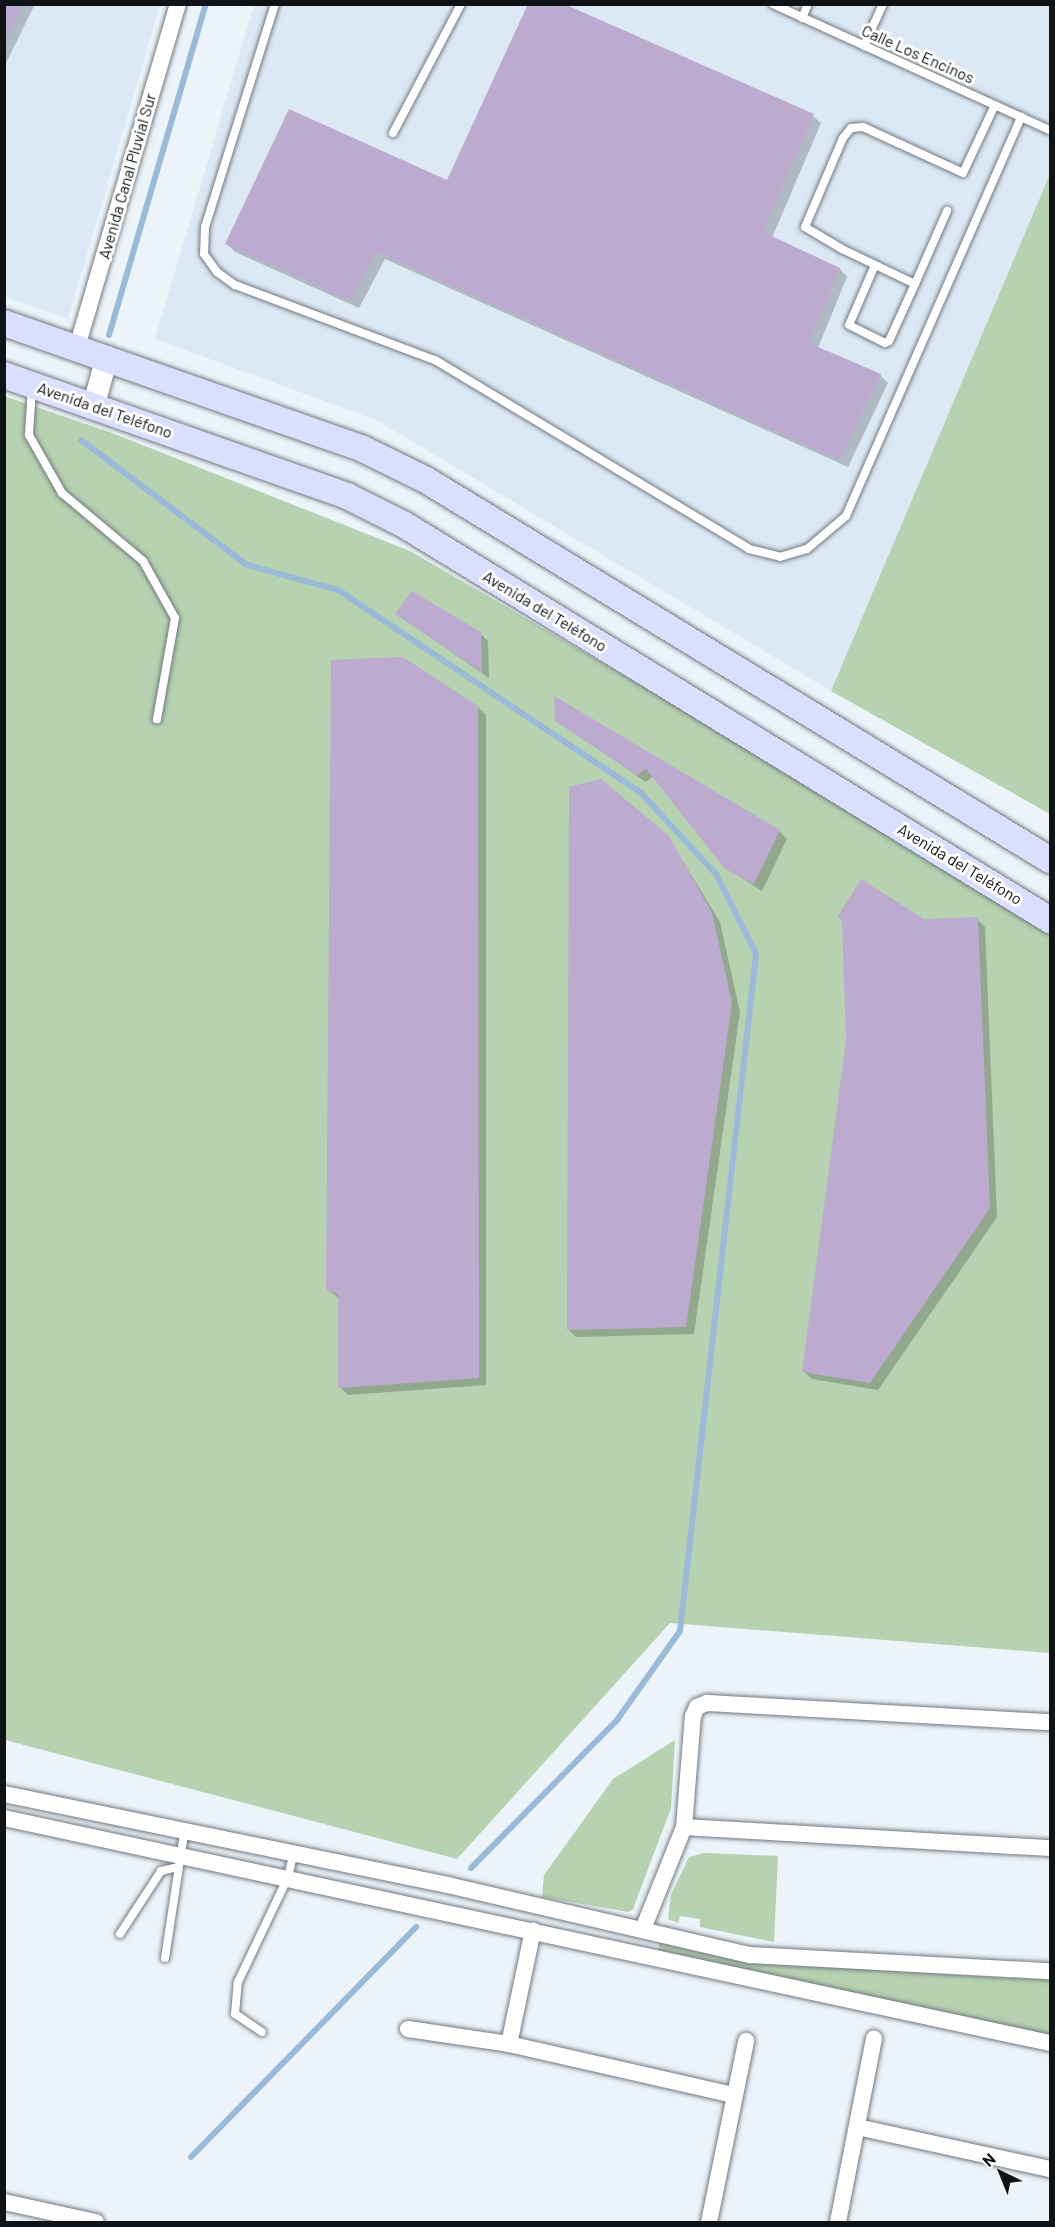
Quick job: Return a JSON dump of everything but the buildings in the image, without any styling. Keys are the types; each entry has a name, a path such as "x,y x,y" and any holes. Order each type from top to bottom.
{"main road":[{"path":"4,323 107,357 362,448 426,480 1050,860"},
{"path":"94,404 107,357"},
{"name":"Avenida del Teléfono","path":"4,375 94,404 347,496 403,524 1050,920"}],"street":[{"name":"Avenida Canal Pluvial Sur","path":"77,347 178,4"},
{"path":"647,1958 649,1931 684,1827 693,1716 697,1707 706,1703 1050,1722"},
{"path":"4,1794 184,1834 500,1897 770,1958 1050,1971"},
{"path":"4,1818 179,1862 288,1876 494,1921 647,1958 1050,2043"},
{"path":"684,1827 1050,1848"},
{"path":"494,1921 500,1897"},
{"path":"509,2044 533,1930"},
{"path":"408,2029 509,2044 734,2095"},
{"path":"838,2223 874,2038"},
{"path":"709,2223 746,2041"},
{"path":"857,2127 1050,2169"},
{"path":"4,2202 96,2223"}],"lane":[{"path":"274,4 206,227 204,254 217,272 235,285 435,360 739,543 780,556 807,549 846,516 1021,117"},
{"path":"393,133 461,4"},
{"name":"Calle Los Encinos","path":"773,4 1050,130"},
{"path":"802,18 808,4"},
{"path":"864,46 883,4"},
{"path":"915,284 805,227 843,138 851,128 863,127 963,173 995,105"},
{"path":"875,265 849,325 879,343 889,341 947,211"},
{"path":"32,384 29,435 62,493 143,561 175,618 157,719"},
{"path":"165,1958 184,1834"},
{"path":"262,2032 235,2014 238,1982 288,1876 293,1855"},
{"path":"120,1934 161,1871 179,1862"}],"shaded area":[{"path":"5,5 160,5 68,319 5,297"},
{"path":"254,5 1050,5 1050,174 831,691 376,420 155,339"}],"green space":[{"path":"1050,174 1050,814 831,691"},
{"path":"4,396 112,433 410,551 830,795 1050,932 1050,1653 670,1623 457,1859 5,1740"},
{"path":"675,1740 671,1808 633,1909 629,1912 542,1897 544,1875 613,1779"},
{"path":"704,1853 778,1856 774,1942 700,1927 700,1919 680,1916 678,1923 668,1919 671,1895 689,1857"},
{"path":"660,1941 755,1963 1050,1980 1050,2036 658,1954"}],"waterway":[{"path":"109,335 206,4"},
{"path":"81,440 247,565 338,590 641,793 716,874 756,954 680,1631 617,1720 471,1868"},
{"path":"191,2157 416,1927"}]}
